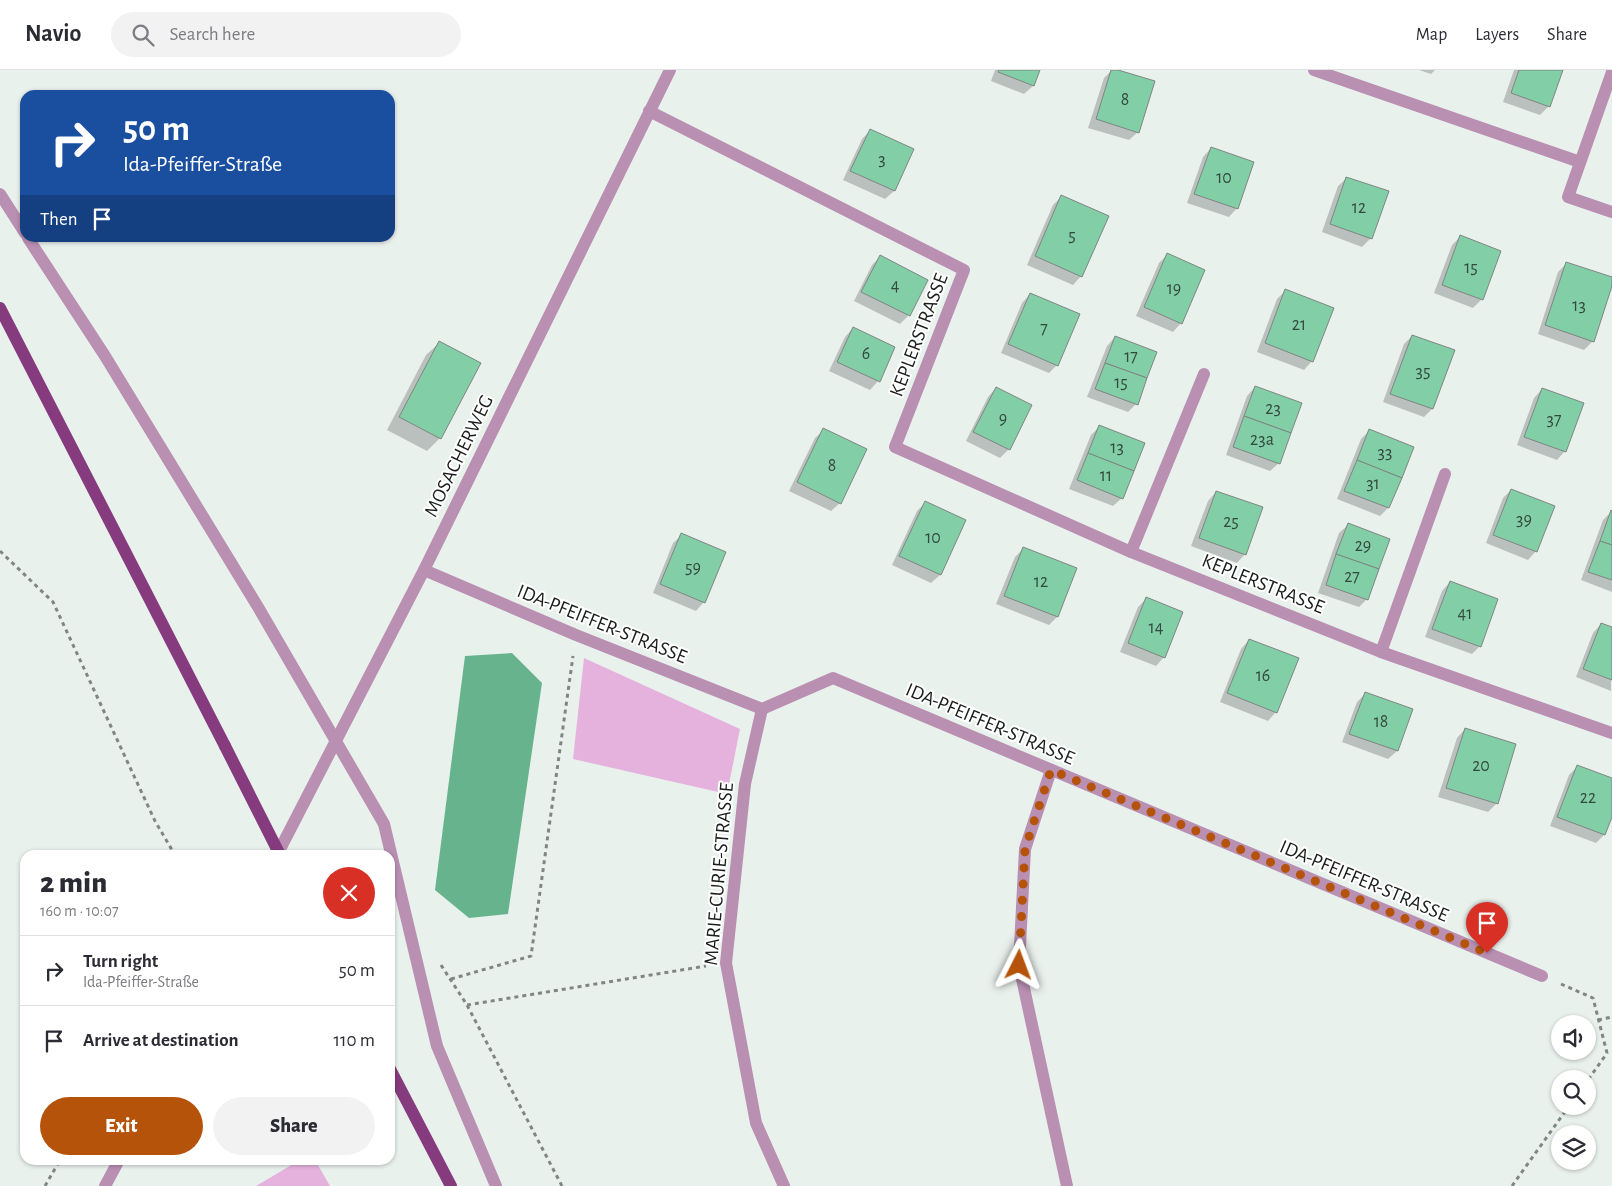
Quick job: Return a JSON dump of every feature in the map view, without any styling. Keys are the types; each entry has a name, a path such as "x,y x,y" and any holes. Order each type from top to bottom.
{"main road":[{"path":"0,308 225,746 276,850"},
{"path":"395,1079 451,1186"}],"street":[{"name":"MOSACHERWEG","path":"281,850 424,570 670,70"},
{"path":"1315,70 1580,162"},
{"path":"1612,72 1568,197 1612,212"},
{"name":"KEPLERSTRASSE","path":"649,111 964,270 896,447 1130,552 1381,652 1612,733"},
{"path":"0,194 20,225"},
{"path":"31,242 110,365 258,606 384,824 390,850"},
{"path":"1130,552 1204,374"},
{"path":"1381,652 1445,474"},
{"name":"IDA-PFEIFFER-STRASSE","path":"424,570 576,635 762,709 833,678 1542,976"},
{"name":"MARIE-CURIE-STRASSE","path":"762,709 744,784 726,963 756,1124 784,1186"},
{"path":"1051,770 1025,849 1019,965 1067,1186"},
{"path":"395,870 437,1046 496,1186"},
{"path":"105,1186 116,1165"}],"path":[{"path":"0,551 53,602 154,821 172,850"},
{"path":"562,1186 467,1005 451,979 531,956 576,635"},
{"path":"467,1005 726,963"},
{"path":"1542,976 1593,998 1607,1053 1595,1070"},
{"path":"1598,1020 1612,1017"},
{"path":"1512,1186 1562,1115"},
{"path":"45,1186 57,1165"}],"shaded area":[{"path":"512,653 542,683 508,914 469,918 435,890 465,656"},
{"path":"584,658 740,729 727,794 573,759"},
{"path":"292,1165 318,1165 330,1186 256,1186"}],"building":[{"path":"999,70 1040,70 1034,86 998,72"},
{"path":"1111,70 1118,70 1155,81 1139,133 1096,119"},
{"path":"1519,70 1563,70 1550,107 1511,93"},
{"path":"870,129 914,149 895,191 850,171"},
{"path":"1211,147 1254,162 1238,209 1194,194"},
{"path":"1346,177 1389,191 1372,239 1330,224"},
{"path":"1061,195 1109,216 1082,277 1035,256"},
{"path":"1460,235 1501,251 1483,300 1442,285"},
{"path":"1167,253 1205,270 1182,324 1144,307"},
{"path":"880,255 928,280 910,316 861,292"},
{"path":"1566,262 1612,277 1612,286 1594,342 1545,325"},
{"path":"1285,289 1334,308 1313,362 1265,343"},
{"path":"1030,293 1080,314 1058,366 1008,344"},
{"path":"853,327 895,347 880,382 837,362"},
{"path":"1412,335 1455,350 1433,409 1390,394"},
{"path":"1115,336 1157,352 1147,378 1105,363"},
{"path":"439,341 481,363 441,439 399,417"},
{"path":"1105,363 1147,378 1138,405 1095,389"},
{"path":"1255,386 1302,403 1291,433 1244,416"},
{"path":"996,387 1032,405 1010,450 973,432"},
{"path":"1542,388 1584,403 1566,452 1524,437"},
{"path":"1244,416 1291,433 1280,464 1233,447"},
{"path":"1099,425 1145,443 1134,471 1088,453"},
{"path":"823,428 867,449 841,504 797,482"},
{"path":"1369,429 1414,447 1402,478 1357,460"},
{"path":"1088,453 1134,471 1123,499 1077,480"},
{"path":"1357,460 1402,478 1389,508 1344,491"},
{"path":"1511,489 1555,506 1537,552 1493,535"},
{"path":"1216,491 1263,507 1246,555 1199,538"},
{"path":"925,501 966,520 941,575 899,556"},
{"path":"1612,511 1612,545 1600,541"},
{"path":"1348,523 1390,539 1379,569 1336,554"},
{"path":"681,533 726,552 705,603 660,584"},
{"path":"1600,541 1612,545 1612,580 1588,572"},
{"path":"1023,547 1077,568 1058,617 1004,596"},
{"path":"1336,554 1379,569 1368,600 1326,585"},
{"path":"1450,581 1498,599 1481,647 1432,629"},
{"path":"1146,597 1183,612 1165,658 1128,643"},
{"path":"1601,623 1612,627 1612,680 1583,669"},
{"path":"1249,639 1299,658 1277,713 1227,693"},
{"path":"1365,692 1413,709 1398,751 1349,734"},
{"path":"1465,728 1516,744 1498,804 1446,788"},
{"path":"1577,765 1612,778 1612,817 1605,835 1557,817"}],"route":[{"path":"1019,965 1025,849 1051,770 1487,953"}]}
